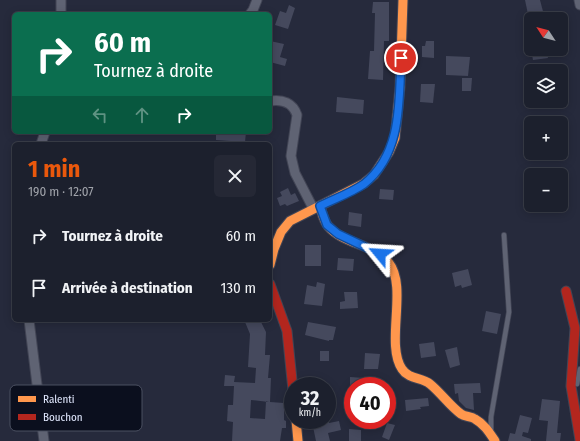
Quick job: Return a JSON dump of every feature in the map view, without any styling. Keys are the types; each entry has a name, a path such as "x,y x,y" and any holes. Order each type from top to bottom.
{"street":[{"path":"61,0 61,12"},
{"path":"251,12 257,0"},
{"path":"272,257 281,232 290,221 363,184 374,175 390,152 394,138 400,87 403,0"},
{"path":"579,0 580,5"},
{"path":"272,101 291,104 297,115 291,156 293,164 298,179 327,225 338,234 380,254 392,266 396,276 396,355 402,370 407,375 430,384 462,415 474,418 484,425 493,437"},
{"path":"272,290 287,331 292,377"},
{"path":"566,291 575,328 571,386 580,440"},
{"path":"29,322 37,385"},
{"path":"297,429 298,441"},
{"path":"43,431 44,441"}],"lane":[{"path":"493,437 491,417 509,312 504,235"},
{"path":"574,398 580,369"}],"building":[{"path":"525,0 540,0 543,12 528,12"},
{"path":"373,2 389,2 389,41 384,41 383,80 368,79 370,51 374,51 375,13 372,13"},
{"path":"289,5 295,8 288,29 275,25 280,11 286,13"},
{"path":"272,41 284,44 280,57 287,59 285,66 272,63"},
{"path":"426,41 434,41 434,58 422,57 422,46 425,46"},
{"path":"446,56 470,57 468,76 446,75"},
{"path":"532,56 548,56 548,58 533,60"},
{"path":"462,78 472,78 471,91 462,91"},
{"path":"421,84 435,84 433,103 420,102"},
{"path":"337,97 364,100 363,114 336,112"},
{"path":"216,134 246,134 245,142 216,140"},
{"path":"288,188 291,195 295,193 299,201 287,206 285,204 280,206 277,198 282,196 280,192"},
{"path":"380,189 394,190 393,200 379,199"},
{"path":"349,212 362,214 361,227 348,225"},
{"path":"305,245 321,245 321,266 305,266"},
{"path":"338,258 354,259 353,271 337,270"},
{"path":"468,269 472,285 462,288 461,285 455,287 452,273"},
{"path":"317,282 325,284 322,306 304,304 307,285 316,287"},
{"path":"344,292 357,292 358,308 340,309 340,302 345,301"},
{"path":"486,311 501,314 497,334 482,331"},
{"path":"245,322 261,322 266,332 265,355 270,355 268,378 271,378 270,402 284,403 284,428 282,428 280,441 232,441 233,422 227,421 228,405 233,405 234,386 224,386 225,375 235,376 234,382 255,383 256,368 248,367 250,334","holes":["251,400 266,402 265,419 250,418"]},
{"path":"308,322 336,327 333,340 329,341 305,335"},
{"path":"434,342 436,356 421,358 419,344"},
{"path":"457,347 460,365 450,368 445,350"},
{"path":"320,351 329,351 329,361 320,361"},
{"path":"365,353 380,354 378,369 364,369"},
{"path":"480,383 481,393 473,393 474,410 466,408 459,401 458,393 455,394 454,384"},
{"path":"428,398 429,406 420,407 421,409 406,411 405,400"},
{"path":"542,399 560,401 557,433 561,433 560,441 546,441 548,421 539,420"},
{"path":"520,415 532,418 528,433 523,432 522,436 531,439 531,441 508,441 510,433 515,434"},
{"path":"339,421 341,430 328,433 330,441 316,441 313,429 336,429 336,422"},
{"path":"349,429 361,430 361,441 349,441"},
{"path":"385,429 393,429 389,440 382,437"}],"traffic: slow":[{"path":"272,257 281,232 290,221 363,184 374,175 389,152 395,138 400,87 403,0"},
{"path":"320,206 325,221 335,232 350,241 375,251 389,263 394,273 397,286 395,345 397,358 402,369 408,375 430,384 461,414 473,418 481,423 495,441"},
{"path":"297,429 298,441"}],"traffic: jam":[{"path":"272,290 287,331 292,377"},
{"path":"566,291 575,328 571,386 580,440"}],"route":[{"path":"380,254 373,249 338,234 327,225 320,206 363,184 374,175 390,152 394,138 400,87 401,58"}]}
